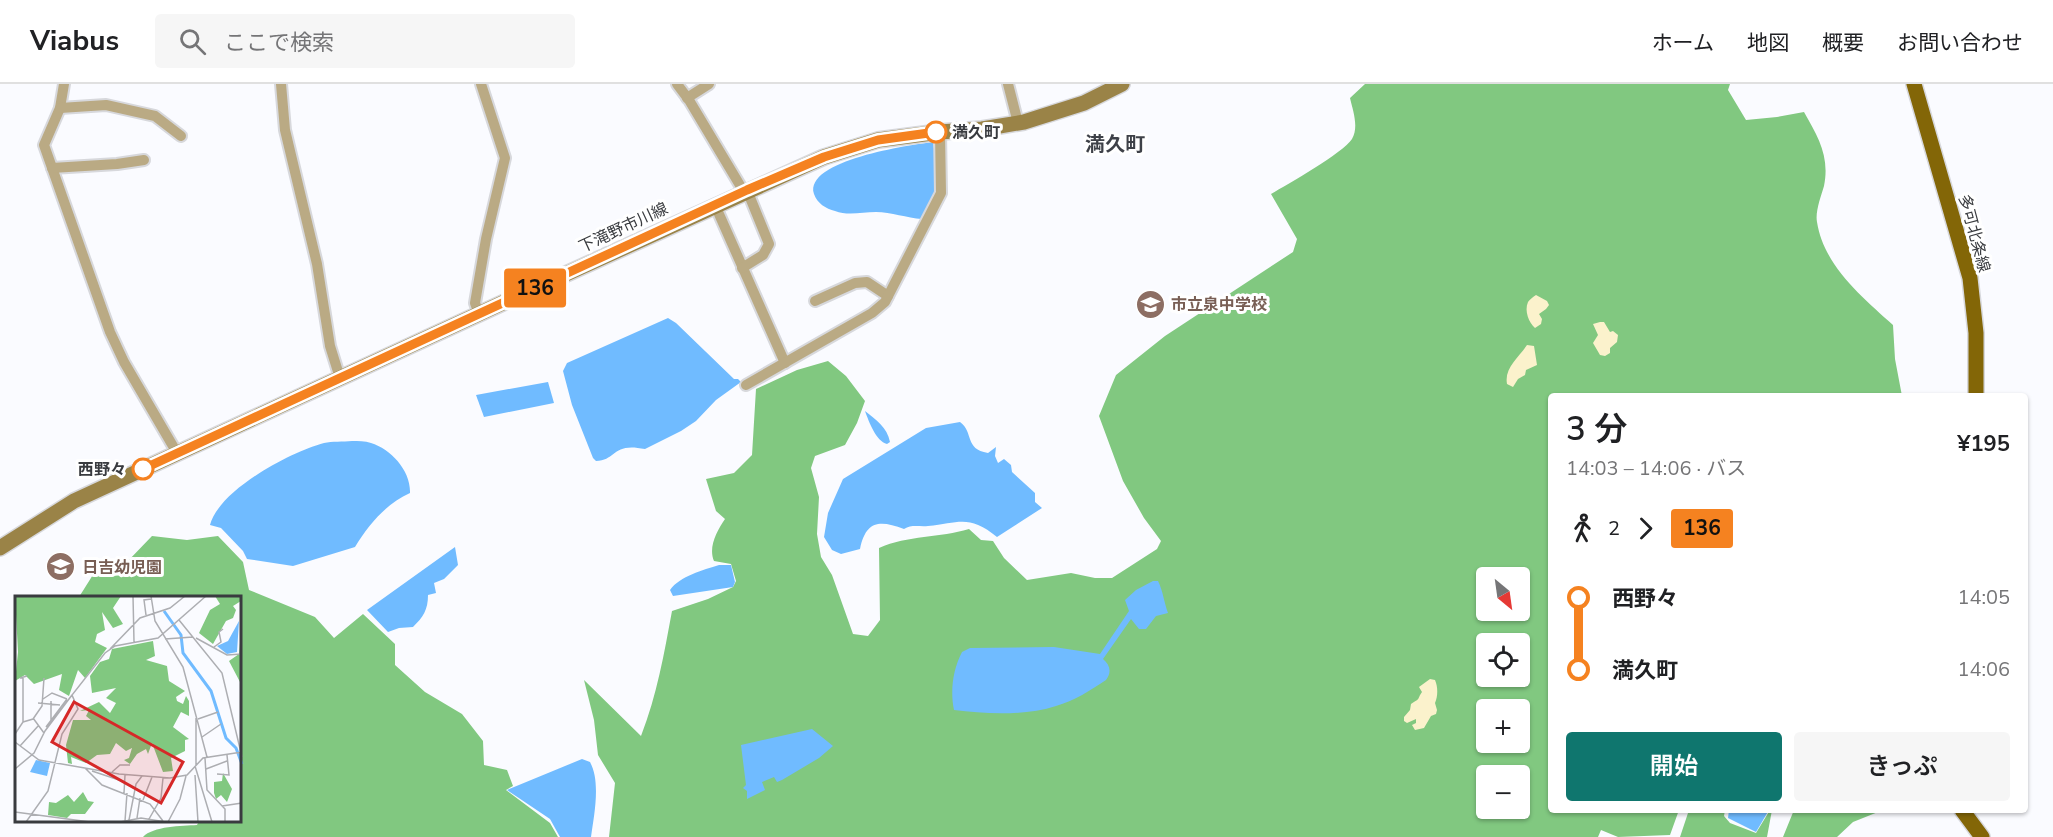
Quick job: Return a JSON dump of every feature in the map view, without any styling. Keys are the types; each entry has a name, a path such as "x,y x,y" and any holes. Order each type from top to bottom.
{"main road":[{"name":"下滝野市川線","path":"0,548 74,501 715,205 835,154 878,140 1018,123 1084,103 1122,84"},
{"name":"多可北条線","path":"1914,84 1970,278 1976,333 1976,393"},
{"path":"1964,813 1982,837"}],"street":[{"path":"64,84 60,108 44,145 110,332 124,362 177,453"},
{"path":"281,84 285,130 317,264 330,346 340,378"},
{"path":"479,314 475,303 486,239 505,158 481,84"},
{"path":"676,84 746,191 769,244 768,251 764,255 742,268"},
{"path":"687,98 709,84"},
{"path":"1008,84 1018,123"},
{"path":"60,108 106,105 155,116 181,136"},
{"path":"746,385 872,313 885,302 941,193 940,132"},
{"path":"52,168 144,160"},
{"path":"715,205 785,363"},
{"path":"816,301 855,283 867,282 888,296"}],"green space":[{"path":"1365,84 1730,84 1728,90 1746,120 1804,112 1822,147 1825,175 1817,214 1821,238 1827,253 1846,280 1893,325 1895,359 1901,393 1548,393 1548,813 1678,813 1670,835 1618,837 1601,830 1598,837 609,837 615,783 598,755 594,720 584,680 641,736 656,690 672,611 708,599 733,587 736,581 731,564 714,561 712,556 714,539 725,519 716,511 706,479 734,473 752,455 756,389 797,370 828,361 846,376 865,401 857,423 845,445 815,456 811,468 819,497 817,534 821,557 832,575 853,634 868,636 880,620 879,548 901,541 969,529 981,540 993,541 1004,558 1027,580 1071,573 1095,578 1112,578 1157,549 1161,541 1144,518 1123,481 1099,416 1116,375 1165,336 1293,252 1297,239 1271,194 1347,145 1354,134 1355,124 1350,98"},
{"path":"152,536 187,540 218,536 243,562 249,590 315,617 334,638 363,614 395,644 395,665 425,692 462,714 483,741 484,765 507,770 513,786 506,790 550,823 558,837 143,837 161,829 197,825 198,822 242,822 242,596 80,596 96,570 126,563"},
{"path":"1688,813 1724,813 1724,816 1730,823 1756,833 1768,813 1771,813 1767,837 1680,837"},
{"path":"1793,813 1876,813 1853,822 1837,837 1783,837"}],"sand":[{"path":"1536,295 1547,301 1549,305 1539,314 1542,319 1541,324 1535,328 1529,320 1527,309 1528,302"},
{"path":"1604,322 1610,332 1613,331 1618,335 1617,342 1610,348 1610,353 1605,356 1600,355 1593,343 1598,335 1593,324"},
{"path":"1527,345 1534,346 1537,365 1526,370 1525,375 1518,379 1513,387 1507,384 1508,373"},
{"path":"1430,679 1435,680 1437,686 1436,714 1431,716 1424,728 1415,730 1412,725 1416,723 1416,719 1407,723 1404,717 1410,710 1411,704 1418,700 1422,692 1419,687"}],"water":[{"path":"933,142 936,192 922,219 882,212 850,214 840,212 825,207 815,197 815,182 825,172 841,163 861,156"},
{"path":"668,318 734,379 741,382 716,400 696,421 681,431 645,449 634,447 621,449 608,458 596,461 572,405 563,371 567,363"},
{"path":"548,382 554,403 484,417 476,395"},
{"path":"865,411 884,428 890,442 887,444 879,439"},
{"path":"960,422 967,430 975,448 988,453 996,447 995,456 998,463 1004,459 1011,465 1012,472 1035,493 1035,502 1042,508 997,537 979,525 964,522 913,526 904,529 881,524 875,525 866,532 860,549 841,554 832,550 824,537 828,513 843,479 926,428"},
{"path":"364,441 386,450 403,469 410,493 393,503 379,516 355,547 293,566 247,559 243,551 221,528 210,525 216,512 227,499 258,474 293,455 324,443"},
{"path":"455,547 458,565 444,579 434,583 436,593 428,595 426,609 420,620 413,627 388,632 367,610"},
{"path":"719,565 731,565 735,582 733,587 673,596 670,590 674,585 692,574"},
{"path":"1153,581 1158,581 1168,613 1156,616 1146,629 1139,629 1131,619 1103,659 1110,671 1106,680 1100,684 1069,701 1044,709 1005,713 954,710 953,680 962,652 970,648 1054,647 1100,654 1129,611 1125,600 1136,590"},
{"path":"812,729 833,746 819,758 782,780 777,782 774,777 762,782 765,790 747,799 747,791 743,788 746,785 741,745"},
{"path":"582,759 590,762 595,779 596,799 591,837 560,837 550,819 507,790"},
{"path":"1729,813 1767,813 1756,832 1728,818"}],"bus line":[{"name":"136","path":"143,469 747,190 824,157 878,140 936,132"}],"place":[{"name":"満久町","path":"936,132"},
{"name":"市立泉中学校","path":"1150,304"},
{"name":"西野々","path":"143,469"},
{"name":"日吉幼児園","path":"61,567"}],"district":[{"name":"満久町","path":"1115,144"}]}
